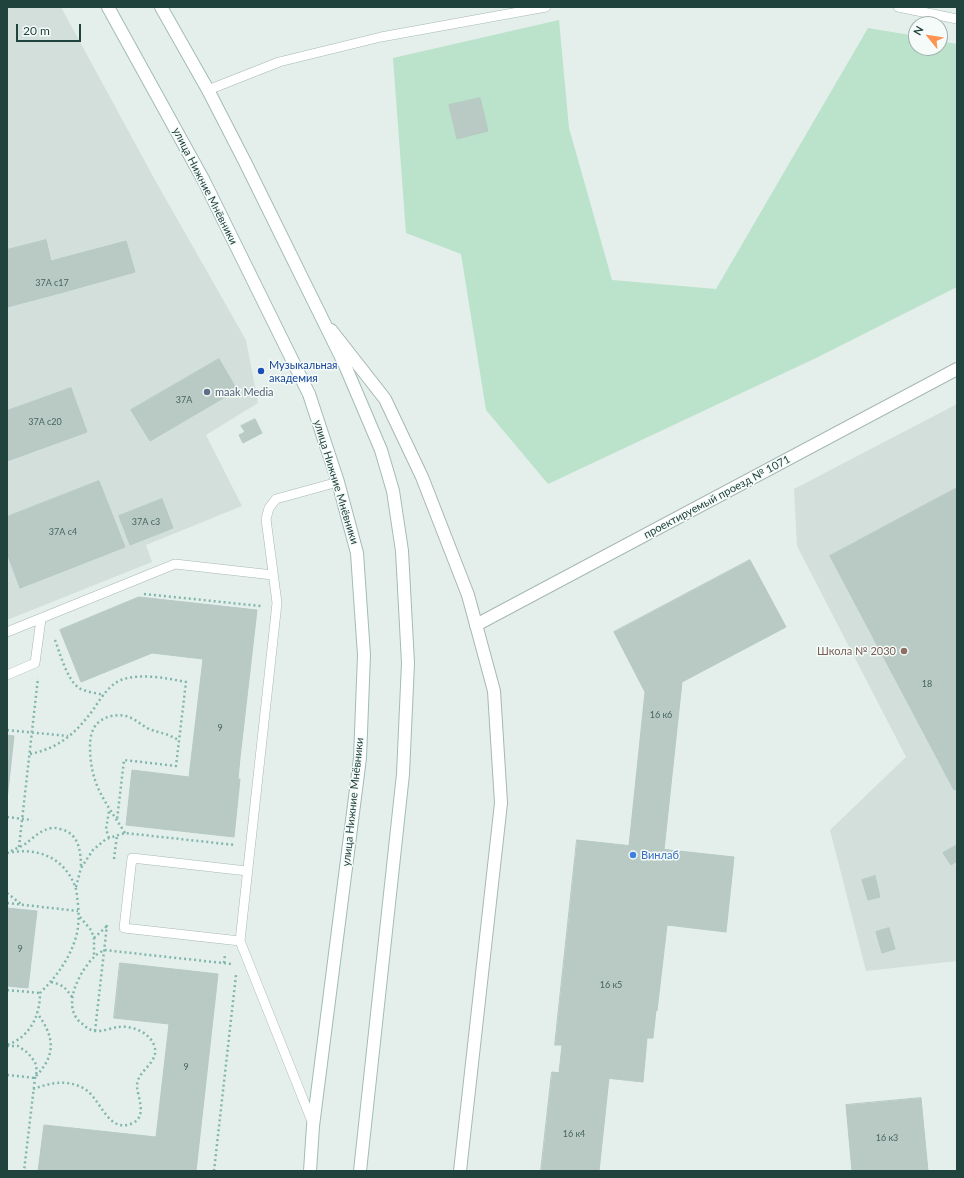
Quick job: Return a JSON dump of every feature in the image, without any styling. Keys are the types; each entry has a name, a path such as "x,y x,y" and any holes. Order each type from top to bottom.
{"main road":[{"name":"улица Нижние Мнёвники","path":"108,7 204,181 309,394 338,482 357,553 364,655 360,758 313,1126 310,1171"},
{"path":"161,7 208,90 344,363 381,450 392,492 402,551 408,663 403,774 360,1171"},
{"path":"323,320 385,399 422,476 468,595 494,691 501,803 460,1171"},
{"name":"проектируемый проезд № 1071","path":"476,625 957,369"}],"lane":[{"path":"208,90 286,60 381,37 546,7"},
{"path":"898,7 957,19"},
{"path":"313,1126 240,941 277,608 266,519 269,508 276,499 338,482"},
{"path":"7,632 175,564 273,574"},
{"path":"7,675 36,664 40,619"},
{"path":"240,941 124,928 132,858 247,871"}],"path":[{"path":"140,593 277,608"},
{"path":"52,634 71,680 79,688 104,695"},
{"path":"19,847 38,675"},
{"path":"30,754 44,751 64,740 76,731 104,695 115,684 132,677 150,677 186,682 176,766 124,760 117,820"},
{"path":"125,832 109,810 98,787 91,767 90,737 96,724 104,718 114,715 126,716 148,729 167,734 179,740"},
{"path":"7,730 69,736"},
{"path":"109,810 106,829 109,838"},
{"path":"7,818 32,820"},
{"path":"7,853 19,847 45,829 55,827 66,830 74,836 81,854 81,868 76,887 78,911 80,917 94,938 94,956"},
{"path":"81,868 93,850 109,838 125,832 237,845"},
{"path":"114,864 117,835"},
{"path":"7,853 24,850 40,852 54,860 67,872 76,887"},
{"path":"7,893 22,904"},
{"path":"7,903 78,911"},
{"path":"7,1045 16,1042 27,1032 40,1004 40,993 60,971 69,955 76,936 80,917"},
{"path":"95,1031 108,918"},
{"path":"94,938 107,926"},
{"path":"33,1089 51,1083 62,1082 72,1084 84,1088 94,1097 112,1122 123,1125 134,1122 140,1115 142,1106 138,1097 137,1084 141,1073 151,1064 156,1053 154,1044 144,1033 132,1028 120,1027 95,1031 86,1027 77,1019 72,1008 72,997 82,972 94,956 104,950 237,964 240,941"},
{"path":"214,1171 236,972"},
{"path":"51,982 61,984 72,997"},
{"path":"7,990 40,993"},
{"path":"35,1078 49,1059 52,1044 48,1031 37,1013"},
{"path":"7,1045 18,1046 28,1053 35,1062 37,1071 33,1089 24,1171"},
{"path":"7,1075 35,1078"}],"shaded area":[{"path":"7,7 61,7 155,180 246,340 258,403 206,435 242,506 146,545 152,562 7,620"},
{"name":"Школа № 2030","path":"957,404 957,961 866,971 830,830 906,757 797,546 794,489"}],"green space":[{"path":"559,20 569,128 612,280 716,289 868,28 908,35 908,56 948,56 948,42 957,44 957,287 816,358 548,484 486,410 461,254 406,233 393,58"}],"building":[{"path":"480,98 488,131 457,139 449,105"},
{"path":"46,240 51,261 126,241 135,272 7,307 7,250"},
{"path":"219,359 237,390 150,441 131,410"},
{"path":"71,388 87,432 7,461 7,411"},
{"path":"255,419 262,433 243,443 239,435 245,432 241,426"},
{"path":"99,481 125,547 20,588 7,553 7,517"},
{"path":"957,488 957,788 954,790 830,556"},
{"path":"162,499 173,528 130,545 119,516"},
{"path":"750,560 786,627 682,682 664,850 629,846 645,692 614,632"},
{"path":"139,597 257,610 240,758 238,779 240,779 234,837 126,825 132,770 189,777 203,659 152,653 81,682 60,630"},
{"path":"7,735 14,736 7,800"},
{"path":"577,840 734,857 726,932 667,925 653,1038 647,1038 643,1082 559,1073 562,1045 555,1045"},
{"path":"957,845 957,861 951,865 943,853"},
{"path":"875,876 880,897 868,900 862,880"},
{"path":"7,908 37,911 28,988 7,986"},
{"path":"889,928 895,949 882,953 876,932"},
{"path":"120,963 218,974 196,1171 38,1171 44,1125 156,1137 169,1024 114,1018"},
{"path":"552,1072 609,1078 599,1171 541,1171"},
{"path":"921,1098 928,1171 852,1171 846,1105"}],"place":[{"name":"Музыкальная академия","path":"261,371"},
{"name":"maak Media","path":"207,392"},
{"name":"Школа № 2030","path":"904,651"},
{"name":"Винлаб","path":"633,855"}]}
